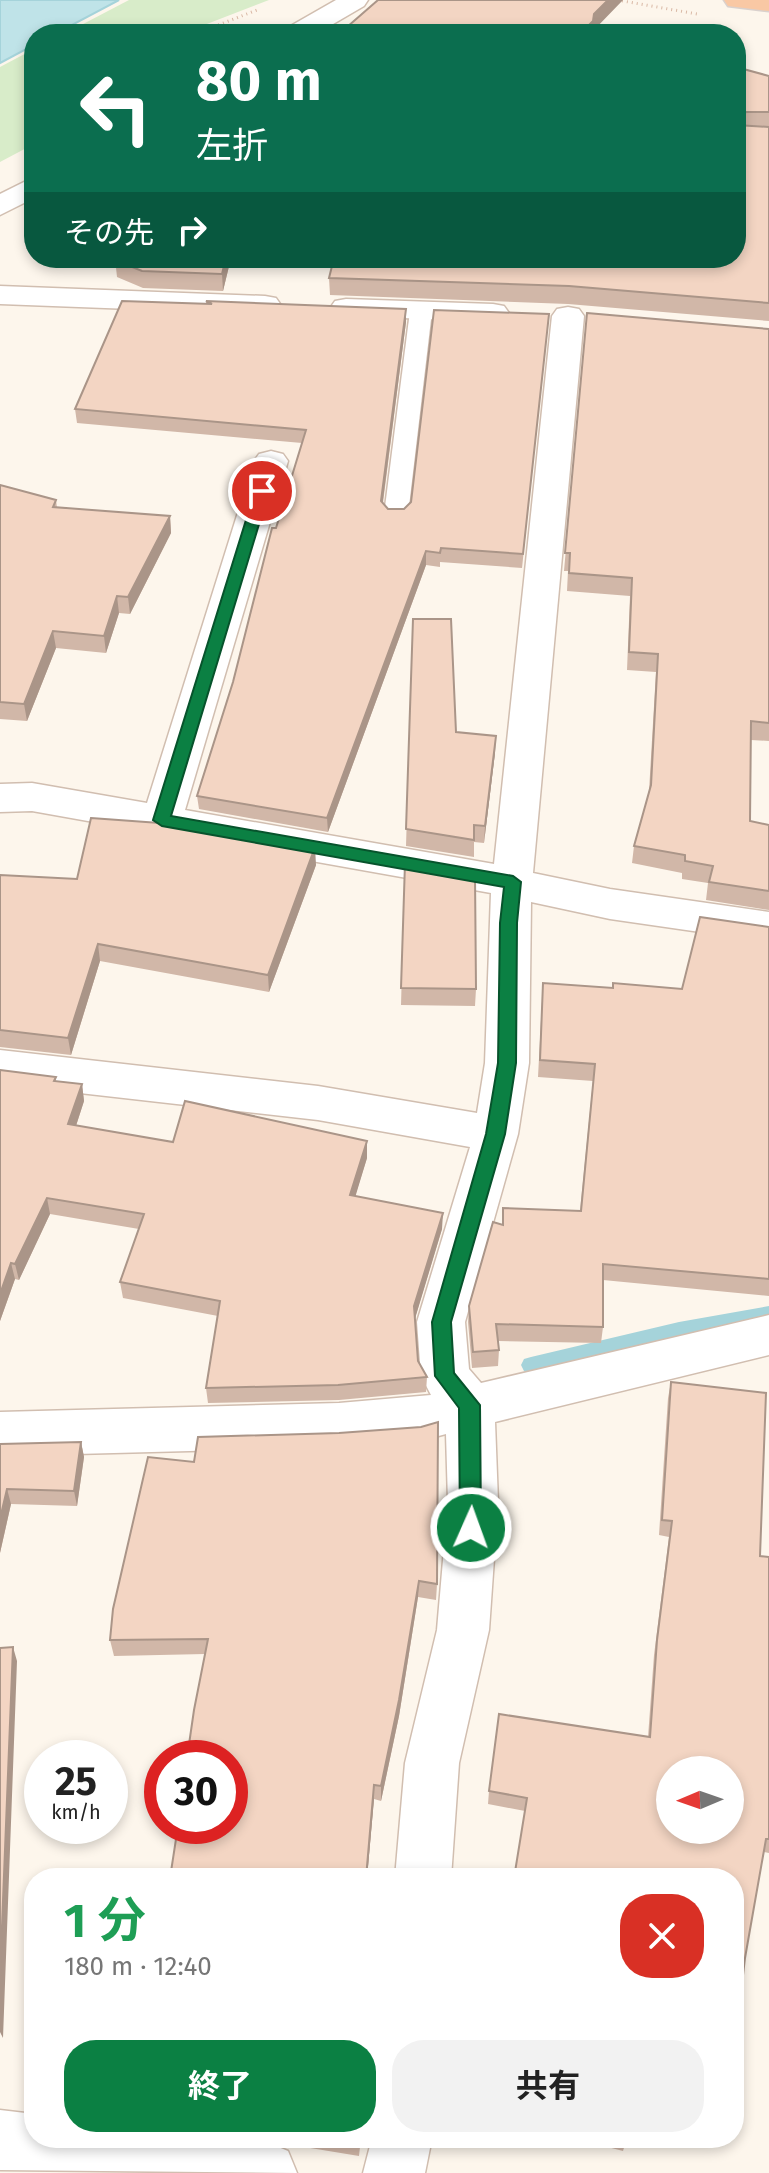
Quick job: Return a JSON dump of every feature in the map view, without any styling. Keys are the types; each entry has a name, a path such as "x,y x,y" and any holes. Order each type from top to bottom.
{"highway":[{"path":"737,0 769,3"}],"street":[{"path":"314,24 355,0"},
{"path":"0,206 24,192"},
{"path":"0,295 557,316 508,923 507,1063 496,1134 441,1322 445,1376 470,1405 473,1502 463,1630 432,1763 424,1868"},
{"path":"162,820 271,461"},
{"path":"0,798 32,797 513,882 610,904 769,927"},
{"path":"0,1067 318,1103 496,1134"},
{"path":"0,1434 339,1425 420,1419 769,1335"},
{"path":"0,2140 24,2143"},
{"path":"64,2148 266,2173"},
{"path":"394,2173 400,2148"}],"lane":[{"path":"396,515 421,311"}],"path":[{"path":"222,24 269,7"}],"green space":[{"path":"129,0 269,0 207,24 83,24"},
{"path":"24,54 24,149 0,162 0,67"}],"water":[{"path":"0,0 119,0 74,24 24,24 24,50 0,63"}],"building":[{"path":"378,0 608,0 594,14 590,24 350,24"},
{"path":"746,70 769,76 769,112 746,112"},
{"path":"746,126 769,127 769,303 569,286 329,278 332,268 746,268"},
{"path":"135,268 224,268 222,274 142,271"},
{"path":"122,301 406,309 381,501 388,509 404,509 411,502 434,310 549,314 523,554 441,548 440,553 426,551 327,818 197,796 233,682 272,528 276,528 306,430 75,409"},
{"path":"587,313 769,329 769,723 751,721 750,821 769,825 769,891 709,882 713,866 685,861 685,855 634,846 651,785 658,654 629,652 632,578 569,573 570,553 565,553"},
{"path":"0,485 56,500 53,507 170,516 128,597 117,596 104,636 53,631 24,704 0,702"},
{"path":"413,619 451,619 456,732 496,736 485,826 474,825 474,840 406,829"},
{"path":"91,818 187,825 315,847 268,975 98,944 68,1038 0,1030 0,875 77,879"},
{"path":"405,863 475,876 476,989 401,988"},
{"path":"700,917 769,927 769,1279 603,1264 603,1327 496,1324 499,1350 473,1352 469,1306 493,1222 503,1225 503,1208 581,1211 595,1064 540,1060 543,983 613,988 613,983 682,989"},
{"path":"0,1070 56,1077 54,1081 82,1084 68,1124 173,1142 185,1101 367,1141 350,1195 443,1213 414,1306 418,1361 427,1377 338,1385 206,1388 220,1301 120,1282 144,1214 47,1198 15,1264 11,1263 0,1294"},
{"path":"671,1382 766,1393 760,1556 769,1557 769,1839 766,1839 744,1967 744,1868 516,1868 527,1798 489,1791 499,1714 650,1737 657,1640 672,1521 662,1520"},
{"path":"438,1422 437,1584 419,1581 381,1786 374,1785 367,1868 172,1868 175,1844 248,1844 248,1740 190,1740 208,1639 110,1640 113,1609 148,1457 194,1462 198,1437 421,1427"},
{"path":"81,1442 74,1491 7,1489 0,1519 0,1444"},
{"path":"13,1647 0,1977 0,1648"}],"waterway":[{"path":"531,1365 679,1330 769,1314"}],"route":[{"path":"262,491 162,820 513,882 508,923 507,1063 496,1134 441,1322 445,1376 470,1405 471,1528"}]}
